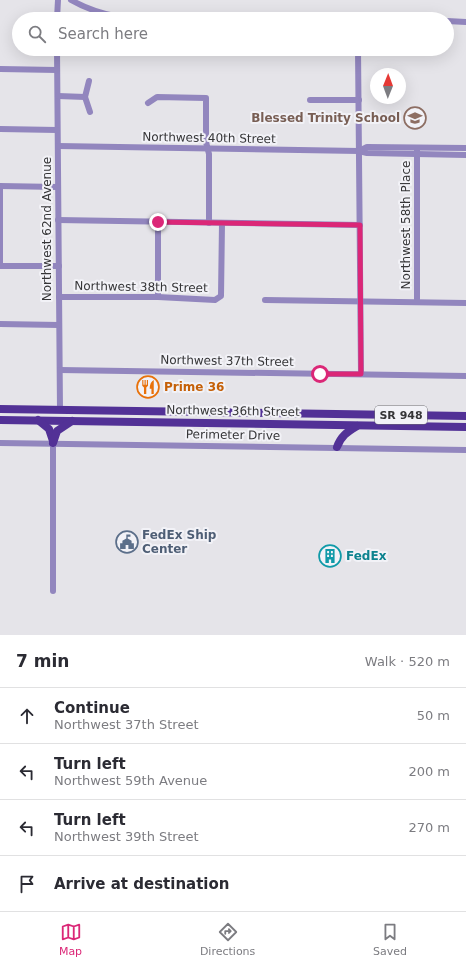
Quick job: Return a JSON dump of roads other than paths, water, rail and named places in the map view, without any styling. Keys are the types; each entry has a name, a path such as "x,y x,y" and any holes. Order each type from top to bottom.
{"main road":[{"name":"Northwest 36th Street","path":"0,409 466,416"},
{"path":"211,412 211,423"},
{"path":"323,425 333,419 336,414 340,419 349,425"},
{"path":"419,426 426,423 433,415"},
{"name":"Northwest 36th Street","path":"0,420 466,427"},
{"path":"38,420 49,429 54,443"},
{"path":"54,443 57,431 72,421"},
{"path":"337,447 340,439 358,425"}],"street":[{"path":"57,12 58,0"},
{"path":"71,0 97,12"},
{"path":"454,21 466,22"},
{"name":"Northwest 62nd Avenue","path":"57,56 60,410"},
{"path":"358,56 361,374"},
{"path":"0,69 57,70"},
{"path":"89,81 85,96 90,112"},
{"path":"58,96 85,96"},
{"path":"148,103 157,97 206,98 206,142 209,154 209,222"},
{"path":"310,100 358,100"},
{"path":"0,129 57,130"},
{"name":"Northwest 40th Street","path":"58,146 360,151 367,153 466,148"},
{"name":"Northwest 40th Street","path":"417,151 466,155"},
{"name":"Northwest 58th Place","path":"417,151 417,302"},
{"path":"58,187 0,186 0,266 59,266"},
{"path":"58,220 360,225"},
{"path":"158,222 158,297"},
{"name":"Northwest 38th Street","path":"59,296 158,297 215,300 221,296 222,223"},
{"path":"264,300 466,302"},
{"path":"0,324 59,325"},
{"name":"Northwest 37th Street","path":"60,370 466,376"},
{"name":"Perimeter Drive","path":"0,443 466,450"},
{"path":"53,591 54,443"}],"place":[{"name":"Blessed Trinity School","path":"415,118"},
{"name":"Prime 36","path":"148,387"},
{"name":"FedEx Ship Center","path":"127,542"},
{"name":"FedEx","path":"330,556"}]}
